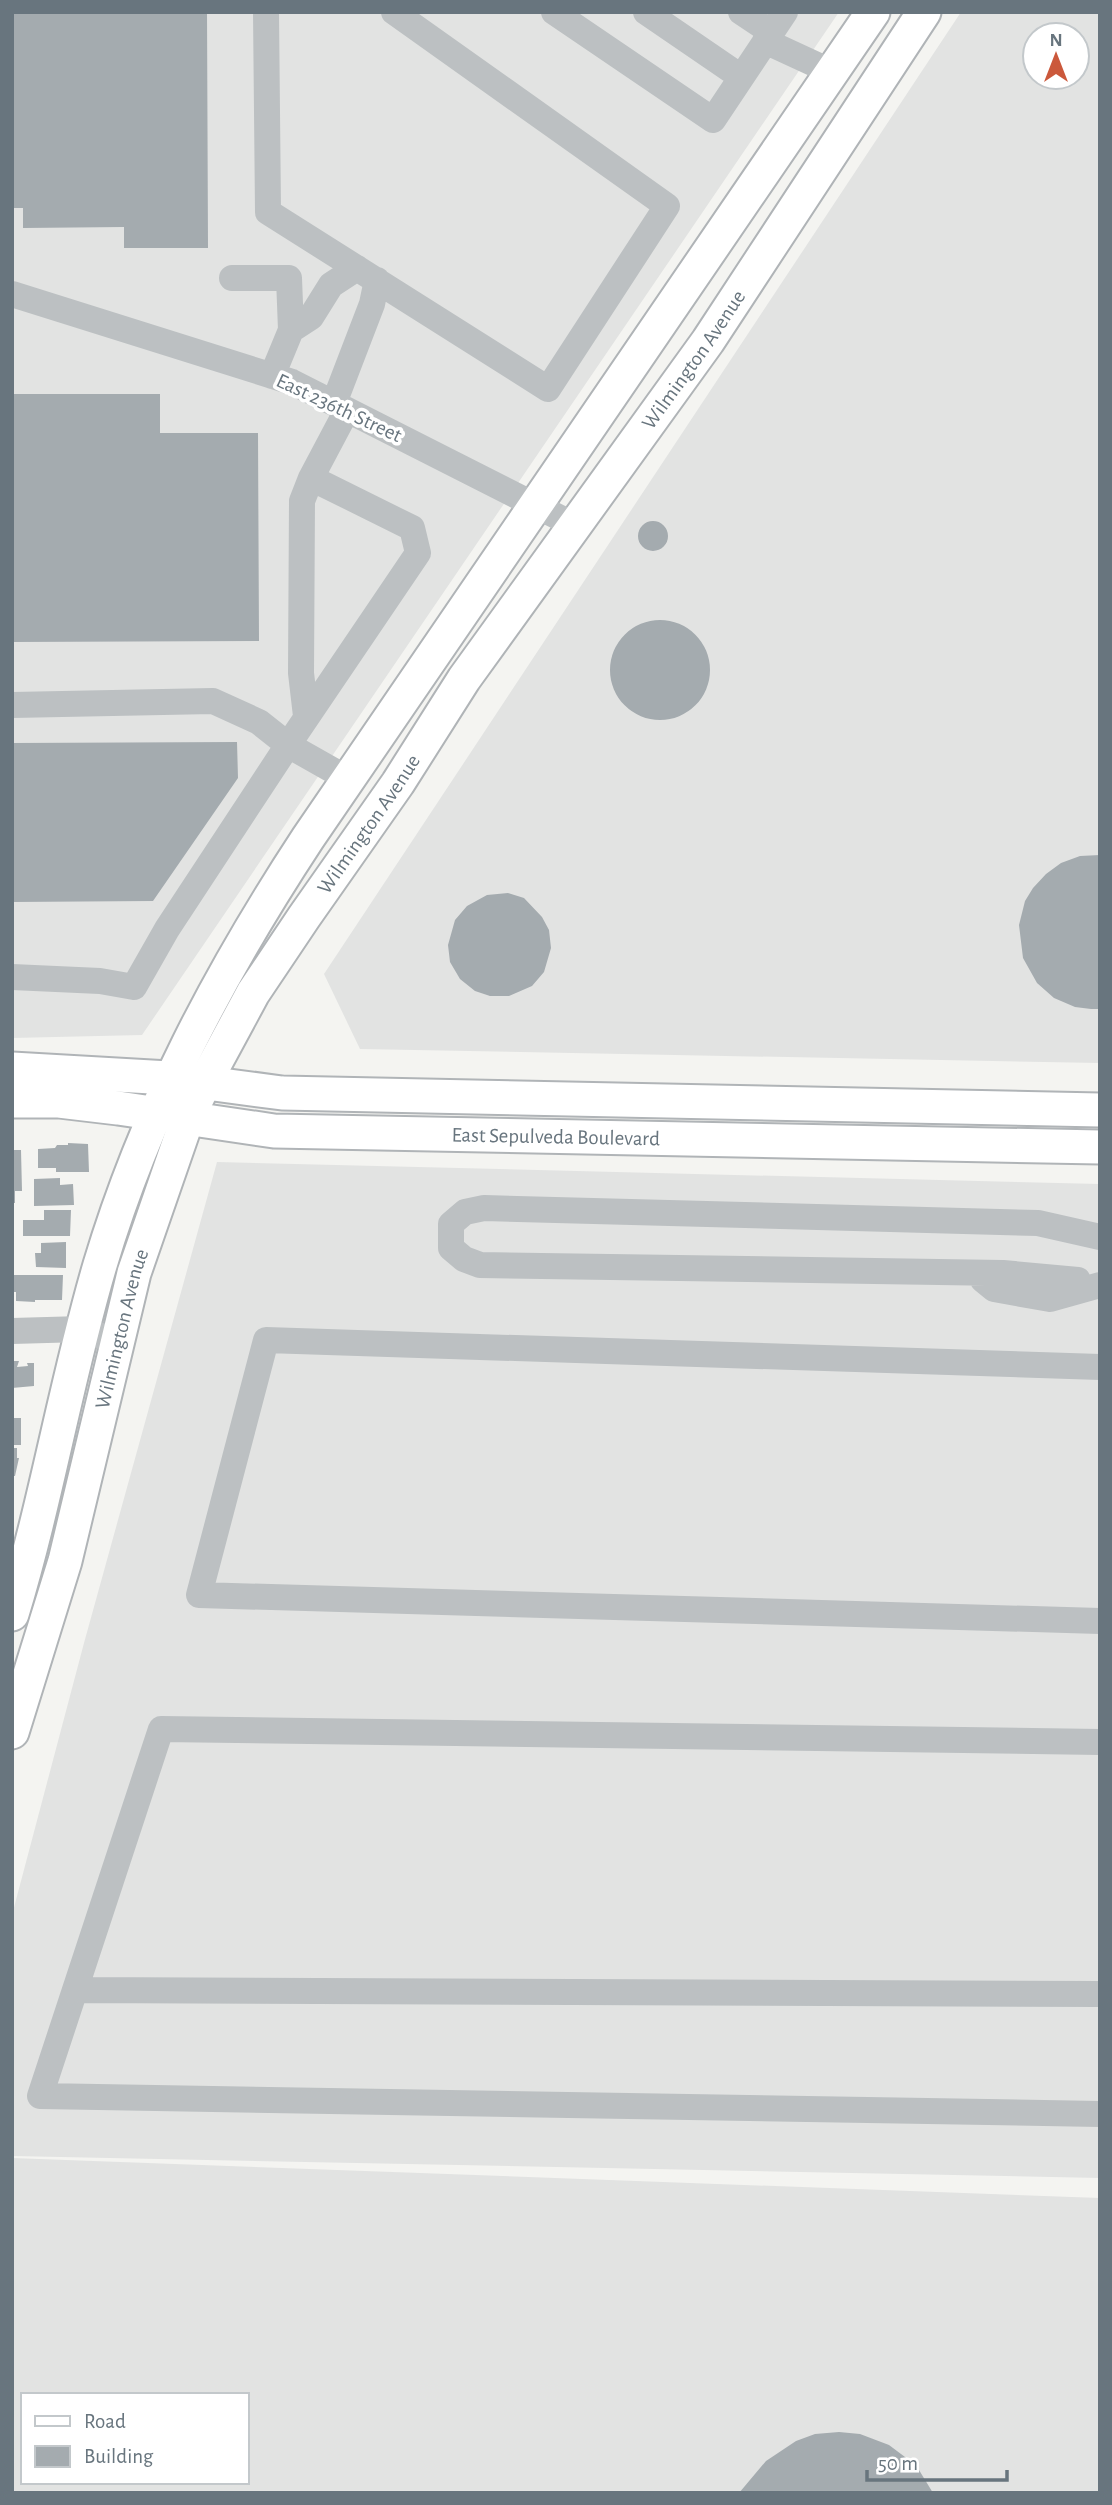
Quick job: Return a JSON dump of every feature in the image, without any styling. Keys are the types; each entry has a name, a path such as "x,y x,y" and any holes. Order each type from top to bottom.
{"main road":[{"name":"Wilmington Avenue","path":"12,1614 19,1570 101,1263 154,1114 222,975 270,896 348,779 873,12"},
{"name":"Wilmington Avenue","path":"12,1732 65,1560 134,1273 188,1117 205,1082 253,993 398,783 464,679 708,341 924,12"},
{"name":"East Sepulveda Boulevard","path":"12,1069 170,1078 282,1093 1100,1110"},
{"name":"East Sepulveda Boulevard","path":"12,1101 59,1101 274,1131 1100,1147"}],"street":[{"path":"267,12 268,212 548,389 667,206 394,12"},
{"path":"554,12 712,120 774,28"},
{"path":"646,12 741,77"},
{"path":"741,12 774,28 832,72"},
{"path":"291,330 311,317 331,285 367,274"},
{"path":"306,716 300,673 302,501 341,407 372,304 367,274"},
{"path":"232,278 289,278 291,330 272,376"},
{"name":"East 236th Street","path":"14,303 292,382 575,525"},
{"path":"12,977 100,981 134,987 167,929 306,716 418,553 412,528 311,478"},
{"path":"12,705 213,701 259,722 288,745 348,779"},
{"path":"1091,1284 1050,1299 994,1289 973,1273 480,1265 464,1259 451,1248 451,1224 466,1212 484,1208 1038,1223 1100,1237"},
{"path":"12,1331 82,1329 117,1342"},
{"path":"1100,1367 266,1340 199,1595 1100,1621"},
{"path":"19,1570 39,1570 58,1578"},
{"path":"1100,1742 162,1729 40,2096 1100,2113"},
{"path":"75,1990 1100,1994"}],"shaded area":[{"path":"12,12 839,12 142,1035 12,1038"},
{"path":"961,12 1100,12 1100,1063 360,1049 324,974"},
{"path":"217,1162 1100,1184 1100,2178 12,2156 12,1915"},
{"path":"12,2158 1100,2198 1100,2493 12,2493"}],"building":[{"path":"12,12 207,12 208,248 124,248 124,227 23,228 23,208 12,208"},
{"path":"12,394 160,394 160,433 258,433 259,641 12,642"},
{"path":"653,521 664,525 668,536 664,547 653,551 642,547 638,536 642,525"},
{"path":"660,620 679,624 695,635 706,651 710,670 706,689 695,705 679,716 660,720 641,716 625,705 614,689 610,670 614,651 625,635 641,624"},
{"path":"237,742 238,778 153,901 12,902 12,743"},
{"path":"1100,855 1100,1009 1091,1009 1075,1007 1054,998 1037,983 1023,958 1019,925 1025,901 1046,874 1061,863 1080,856"},
{"path":"508,893 524,898 542,917 549,930 551,948 544,972 532,986 509,996 490,996 475,991 460,979 450,962 448,945 455,920 467,906 487,895"},
{"path":"68,1143 88,1144 89,1172 56,1172 56,1168 38,1168 38,1149 55,1148"},
{"path":"12,1150 21,1150 22,1191 15,1191 15,1203 12,1203"},
{"path":"60,1178 60,1185 73,1184 74,1205 34,1206 34,1179"},
{"path":"44,1210 71,1210 70,1236 23,1236 23,1220 44,1220"},
{"path":"66,1242 66,1268 36,1267 35,1253 41,1253 41,1243"},
{"path":"12,1275 63,1275 62,1300 16,1301 16,1292 12,1292"},
{"path":"12,1361 19,1361 17,1367 34,1363 34,1386 12,1388"},
{"path":"12,1418 21,1418 21,1445 12,1445"},
{"path":"12,1448 17,1448 19,1458 15,1476 12,1476"},
{"path":"815,2434 860,2434 889,2445 919,2470 933,2493 739,2493 766,2461 796,2441"}]}
